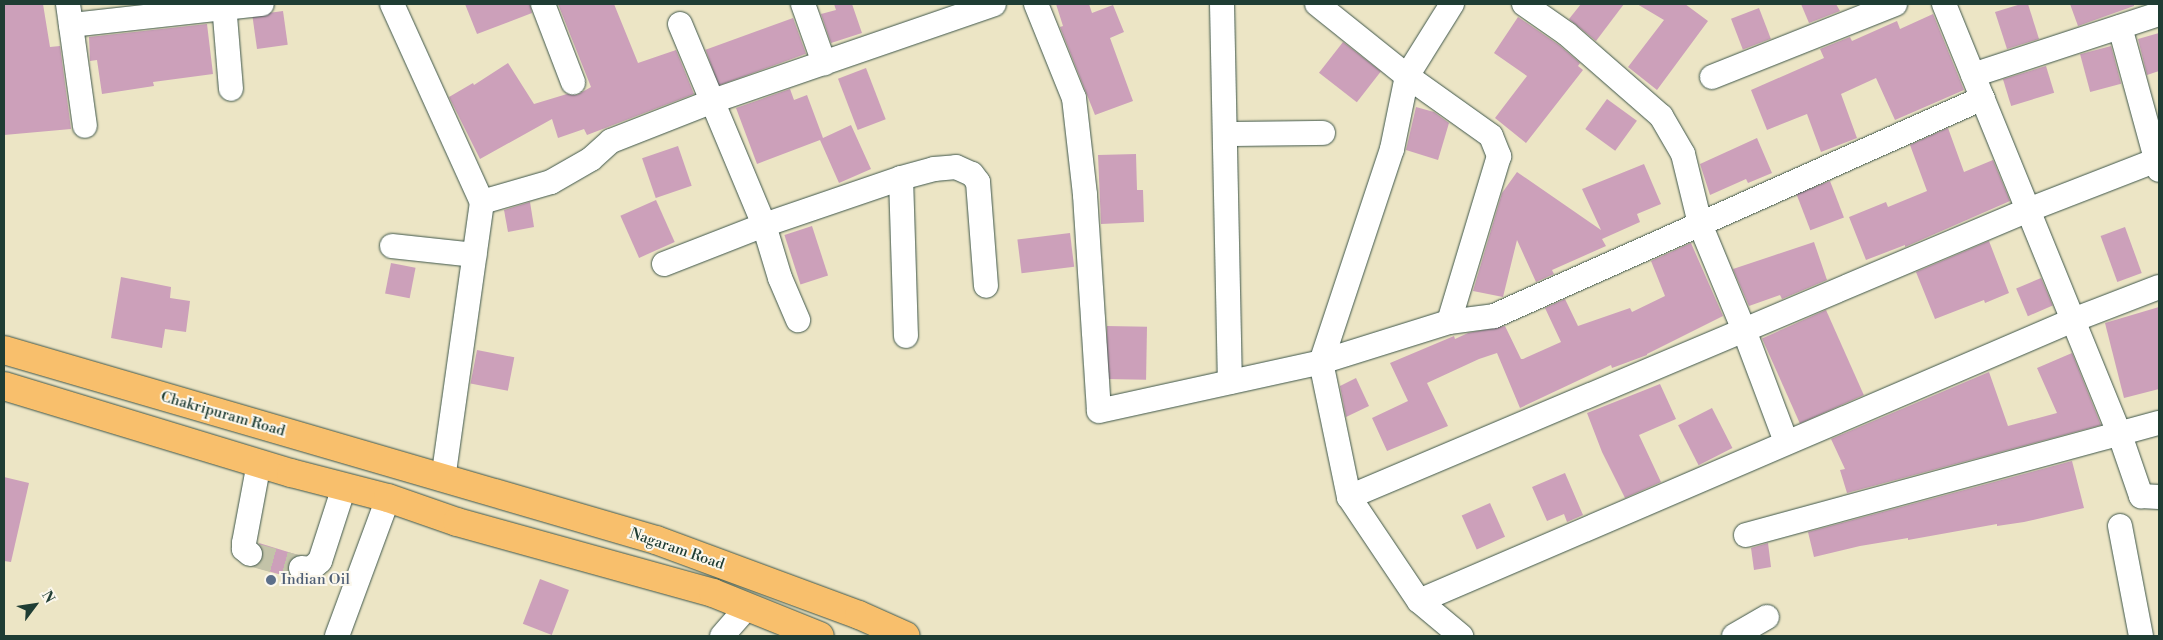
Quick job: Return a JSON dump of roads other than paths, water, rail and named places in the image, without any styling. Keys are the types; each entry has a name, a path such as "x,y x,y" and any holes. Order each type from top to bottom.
{"main road":[{"name":"Chakripuram Road","path":"4,350 442,479"},
{"path":"4,386 259,464 388,498"},
{"name":"Nagaram Road","path":"442,479 656,540 859,615 906,636"},
{"name":"Nagaram Road","path":"388,498 457,522 713,593 820,636"}],"street":[{"path":"85,126 70,14 262,4"},
{"path":"392,4 482,202 442,479"},
{"path":"543,4 573,82"},
{"path":"803,4 824,62"},
{"path":"482,202 551,182 592,159 611,141 713,101 994,4"},
{"path":"1036,4 1074,98 1085,195 1098,411 1321,362 1449,322 1494,316 1983,98"},
{"path":"1222,4 1230,382"},
{"path":"1318,4 1407,76 1491,136 1499,156 1449,322"},
{"path":"1452,4 1407,76 1392,149 1321,362 1349,497 1419,601 1461,636"},
{"path":"1524,4 1567,34 1662,116 1683,154 1700,224 1744,330 1786,442"},
{"path":"1712,77 1895,4"},
{"path":"1944,4 2120,434 2141,496 2159,497"},
{"path":"224,6 231,89"},
{"path":"1974,75 2159,14"},
{"path":"680,24 764,225 780,278 798,320"},
{"path":"1349,497 2028,210 2158,165 2120,27"},
{"path":"1225,134 1323,132"},
{"path":"664,264 764,225 901,178 934,169 956,167 972,174 978,182 986,286"},
{"path":"901,178 906,336"},
{"path":"392,246 474,255"},
{"path":"1419,601 2073,320 2159,287"},
{"path":"1746,534 2159,423"},
{"path":"250,554 244,549 244,543 259,464"},
{"path":"301,568 311,569 320,561 344,487"},
{"path":"337,636 388,498"},
{"path":"2120,526 2141,636"},
{"path":"722,636 747,607"},
{"path":"1734,636 1766,617"}],"tunnel":[{"path":"250,554 301,568"}],"place":[{"name":"Indian Oil","path":"271,580"}]}
